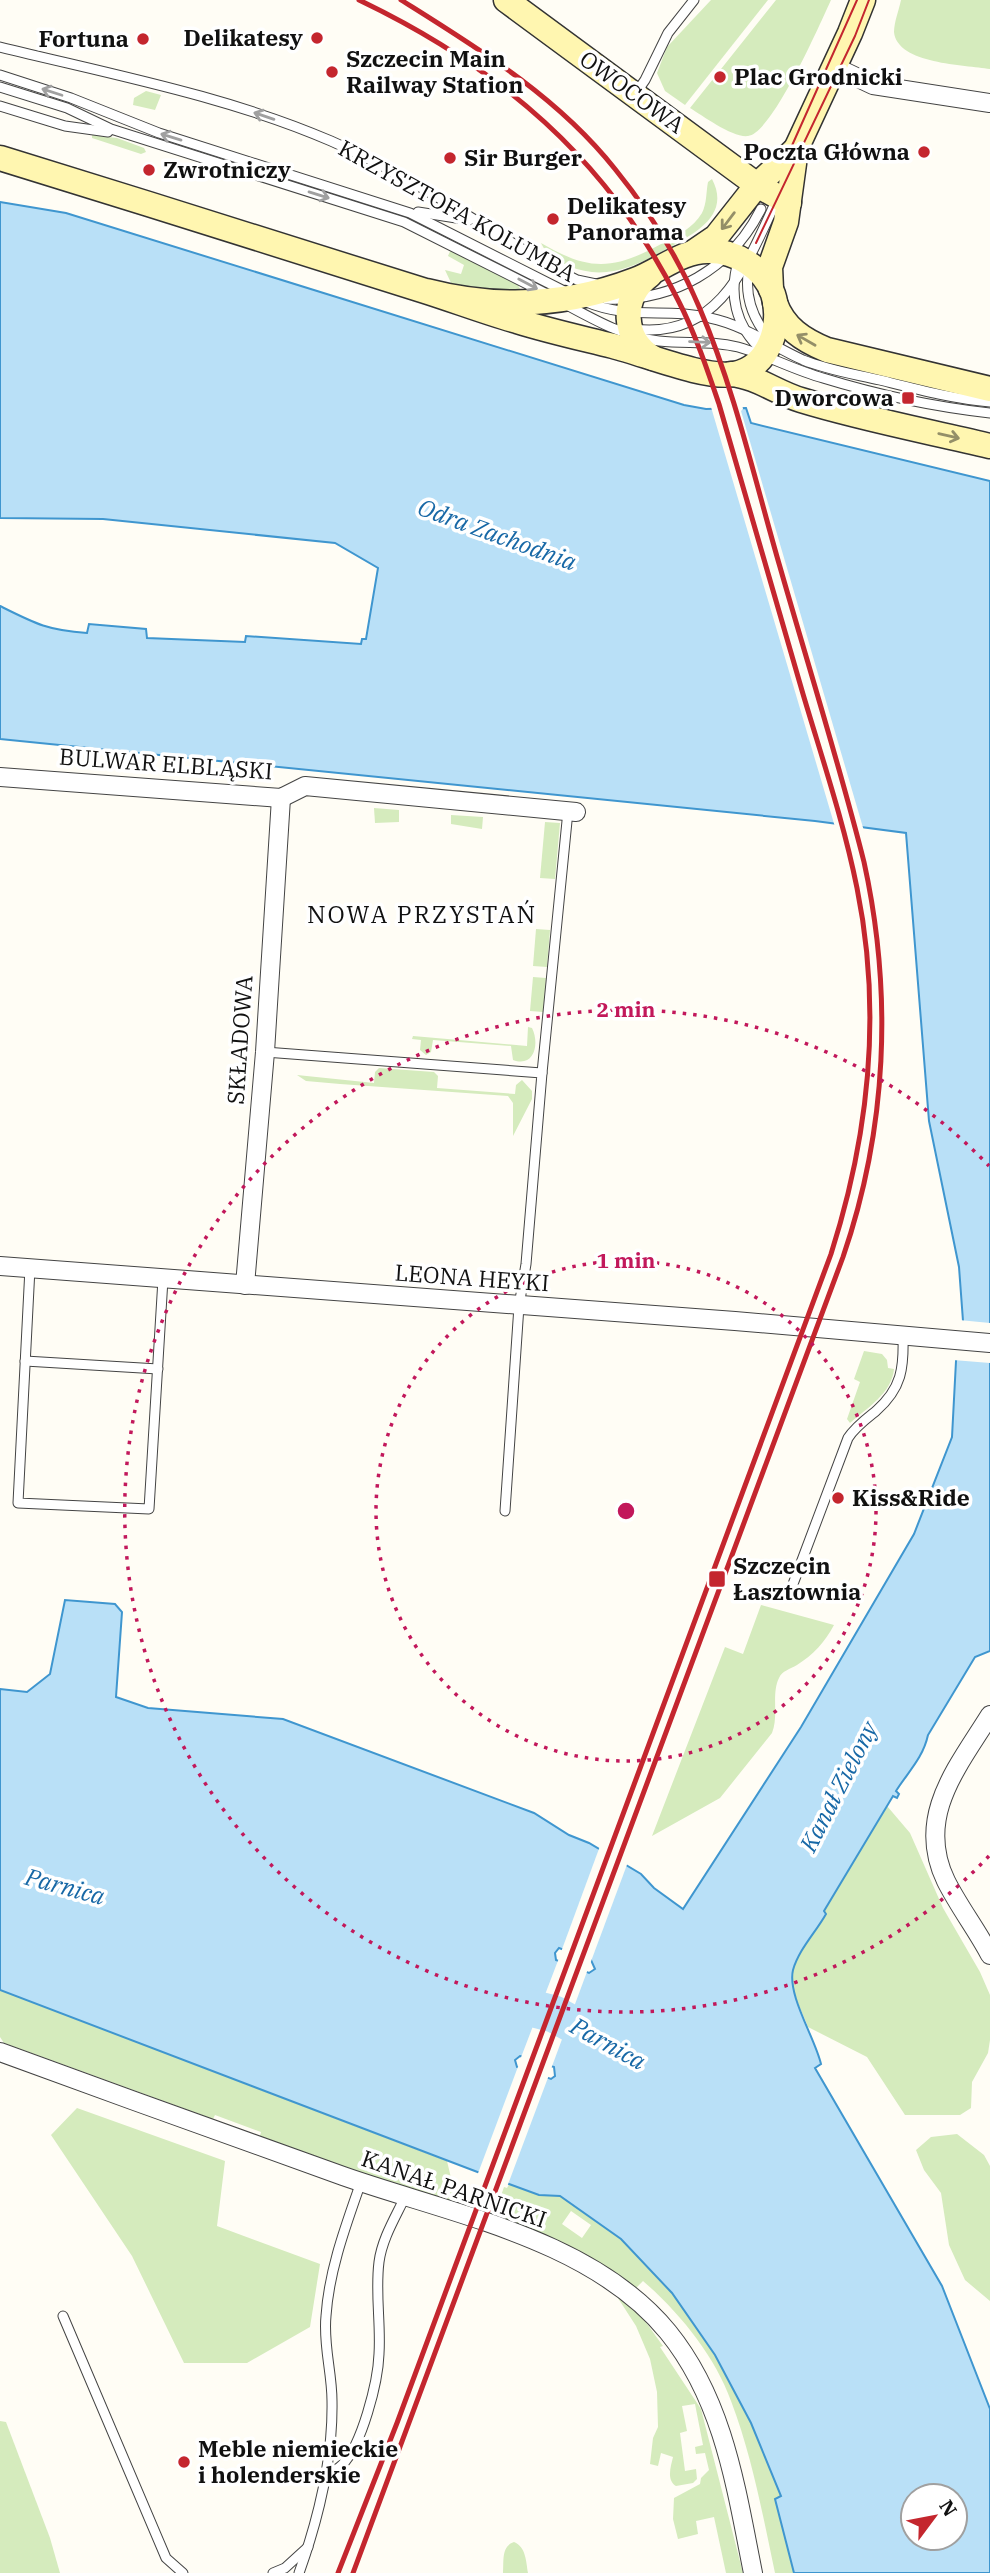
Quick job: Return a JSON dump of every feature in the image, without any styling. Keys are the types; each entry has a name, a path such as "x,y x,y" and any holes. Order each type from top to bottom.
{"street":[{"name":"OWOCOWA","path":"506,0 771,198"},
{"path":"731,374 750,368 768,348 775,319 770,274 773,257 786,222 771,198 835,67 863,0"},
{"path":"835,67 873,85 990,103"},
{"name":"KRZYSZTOFA KOLUMBA","path":"427,291 460,299 497,303 570,298 631,311 656,271 694,252 771,198 793,156"},
{"name":"KRZYSZTOFA KOLUMBA","path":"0,158 548,331 719,374 753,378 779,393 812,404 990,446"},
{"path":"694,252 715,251 744,257 764,277 780,316 790,329 822,348 990,389"},
{"path":"631,311 640,348 654,358"},
{"name":"BULWAR ELBLĄSKI","path":"0,777 281,798 305,786 572,812"},
{"name":"SKŁADOWA","path":"245,1285 265,1052 281,798"},
{"name":"LEONA HEYKI","path":"0,1266 990,1343"},
{"path":"990,1715 946,1787 935,1827 937,1853 942,1871 990,1955"},
{"name":"KANAŁ PARNICKI","path":"0,2052 361,2182 494,2224 574,2259 632,2296 655,2317 686,2356 705,2389 729,2459 753,2573"}],"lane":[{"path":"635,94 645,80 668,33 694,0"},
{"name":"KRZYSZTOFA KOLUMBA","path":"0,47 171,89 290,125 377,163 577,280 609,285 631,311"},
{"path":"0,75 71,98 138,126"},
{"path":"0,87 138,126 400,208 478,223"},
{"path":"59,105 137,138 404,222 570,298"},
{"path":"0,106 65,126 137,138"},
{"path":"745,330 737,312 734,286 771,198"},
{"path":"768,348 750,303 744,257 771,198"},
{"path":"400,208 453,233 570,298 603,322 631,311 653,296 682,287 744,257"},
{"path":"631,311 667,328 700,315 734,286"},
{"path":"631,311 700,315 745,330 795,368 830,380 924,402 990,413"},
{"path":"631,311 660,341 717,342 768,348 826,368 949,396 990,402"},
{"path":"924,402 958,406 990,402"},
{"path":"506,1511 519,1306 525,1275 541,1073 572,812"},
{"path":"265,1052 541,1073"},
{"path":"30,1268 18,1503 149,1510 163,1279"},
{"path":"790,1592 848,1438 897,1388 902,1370 903,1335"},
{"path":"25,1361 158,1369"},
{"path":"299,2573 309,2546 324,2476 331,2426 332,2398 324,2339 326,2312 336,2261 361,2182"},
{"path":"324,2476 334,2472 349,2457 372,2398 379,2357 376,2292 379,2259 405,2197"},
{"path":"63,2316 166,2558 183,2573"},
{"path":"274,2573 285,2568 309,2546"}],"green space":[{"path":"711,0 768,0 685,105 665,91 657,73 667,47"},
{"path":"776,0 831,0 806,53 770,117 758,131 748,136 734,134 690,108"},
{"path":"901,0 990,0 990,69 934,61 907,51 898,43 894,32"},
{"path":"146,91 161,95 155,110 133,105 134,98"},
{"path":"92,135 117,138 144,148 146,152 141,154 92,138"},
{"path":"712,179 717,192 717,203 708,221 680,242 634,265 609,272 583,271 552,257 541,243 588,263 616,263 630,258 685,231 694,223 704,209 708,182"},
{"path":"451,249 518,285 520,289 517,291 452,285 445,270 461,274 464,265 448,256"},
{"path":"374,808 399,810 399,822 375,823"},
{"path":"451,815 483,817 482,829 451,824"},
{"path":"545,822 560,823 555,879 540,878"},
{"path":"536,929 550,930 547,967 533,966"},
{"path":"533,977 546,978 543,1012 530,1011"},
{"path":"528,1027 532,1028 535,1047 530,1058 520,1062 513,1060 511,1046 433,1040 431,1052 426,1055 420,1050 421,1040 412,1039 413,1036 527,1046"},
{"path":"379,1068 434,1072 438,1076 437,1088 515,1094 516,1085 522,1080 532,1091 532,1099 513,1136 513,1103 508,1096 306,1081 297,1075 374,1083 375,1072"},
{"path":"864,1351 882,1354 887,1360 888,1368 894,1369 884,1393 850,1423 847,1419 860,1382 854,1379"},
{"path":"761,1605 834,1625 813,1652 780,1676 772,1733 720,1798 652,1836 725,1647 743,1654"},
{"path":"887,1806 910,1833 943,1908 980,1972 990,1995 988,2053 972,2082 971,2108 960,2115 905,2115 867,2057 808,2027 794,1991 793,1970 800,1953 826,1914 823,1912"},
{"path":"0,1990 447,2161 457,2203 409,2190 260,2136 261,2132 215,2115 213,2119 4,2043 0,2037"},
{"path":"77,2108 225,2161 217,2226 320,2264 310,2327 247,2363 184,2363 132,2256 51,2135"},
{"path":"957,2134 984,2155 990,2166 990,2301 965,2280 949,2245 941,2193 924,2170 916,2150 931,2137"},
{"path":"509,2184 539,2195 560,2196 621,2239 672,2293 715,2355 751,2423 781,2496 775,2499 794,2573 775,2573 745,2443 724,2384 706,2351 670,2306 643,2281 636,2288 608,2270 494,2216 504,2187 507,2188","holes":["571,2211 591,2225 582,2238 562,2224"]},
{"path":"616,2295 630,2304 647,2324 701,2409 743,2573 726,2573 714,2517 696,2521 698,2534 678,2539 673,2519 674,2498 700,2484 701,2478 709,2470 705,2453 696,2454 695,2447 703,2445 695,2404 682,2406 687,2431 680,2433 685,2471 696,2469 697,2479 693,2483 676,2486 670,2477 673,2457 661,2453 658,2466 650,2464 653,2438 658,2427 657,2392 650,2359 636,2326"},
{"path":"0,2421 6,2422 50,2538 60,2573 0,2573"},
{"path":"514,2542 523,2551 528,2573 503,2573 505,2550"}],"water":[{"path":"0,202 66,213 684,405 706,409 746,408 751,423 990,481 990,1651 975,1657 928,1735 919,1758 896,1791 899,1794 897,1798 893,1796 824,1911 826,1914 799,1955 792,1980 798,2004 821,2064 815,2068 942,2286 990,2409 990,2573 794,2573 775,2499 781,2496 751,2423 715,2355 672,2293 621,2239 560,2196 539,2195 509,2184 0,1990 0,1689 27,1692 50,1674 65,1600 115,1604 122,1612 116,1697 148,1708 283,1719 534,1813 641,1874 654,1888 683,1909 801,1727 914,1534 952,1437 956,1361 963,1321 959,1267 929,1121 906,833 815,821 0,739 0,606 42,625 73,632 87,633 89,624 146,629 147,638 245,642 246,636 361,644 362,639 366,639 378,568 335,543 103,519 0,518","holes":["559,1948 591,1960 595,1969 589,1973 556,1960 555,1953","549,1998 571,2009 561,2030 538,2018","520,2056 554,2067 555,2076 551,2079 517,2067 515,2060"]}],"pier":[{"path":"708,404 742,404 741,411 864,831 835,827"},
{"path":"959,1320 990,1323 990,1363 953,1360"},
{"path":"600,1846 628,1862 590,1964 561,1952"},
{"path":"559,1958 588,1969 551,2069 520,2060","holes":["549,2002 568,2009 562,2026 541,2019"]},
{"path":"519,2064 549,2075 507,2187 477,2176"}],"waterway":[{"name":"Parnica","path":"492,1998 554,2014 610,2045"}],"tram line":[{"path":"790,150 857,0"},
{"path":"756,243 855,36 869,0"}],"railway":[{"path":"338,2573 397,2423 831,1254 855,1164 863,1118 870,1026 865,934 846,839 719,404 678,300 650,249 618,203 583,161 545,122 503,87 458,55 359,0"},
{"path":"353,2573 843,1257 858,1209 877,1111 882,1011 879,961 864,862 734,404 692,290 652,219 628,185 568,119 488,56 401,0"}],"place":[{"name":"Delikatesy","path":"317,38"},
{"name":"Fortuna","path":"143,39"},
{"name":"Szczecin Main Railway Station","path":"332,72"},
{"name":"Plac Grodnicki","path":"720,77"},
{"name":"Poczta Główna","path":"924,152"},
{"name":"Sir Burger","path":"450,158"},
{"name":"Zwrotniczy","path":"149,170"},
{"name":"Delikatesy Panorama","path":"553,219"},
{"name":"Dworcowa","path":"908,398"},
{"name":"Kiss&Ride","path":"838,1498"},
{"name":"Szczecin Łasztownia","path":"717,1579"},
{"name":"Meble niemieckie i holenderskie","path":"184,2462"}],"district":[{"name":"NOWA PRZYSTAŃ","path":"422,915"}],"water label":[{"name":"Odra Zachodnia","path":"497,535"},
{"name":"Kanał Zielony","path":"839,1787"}]}
